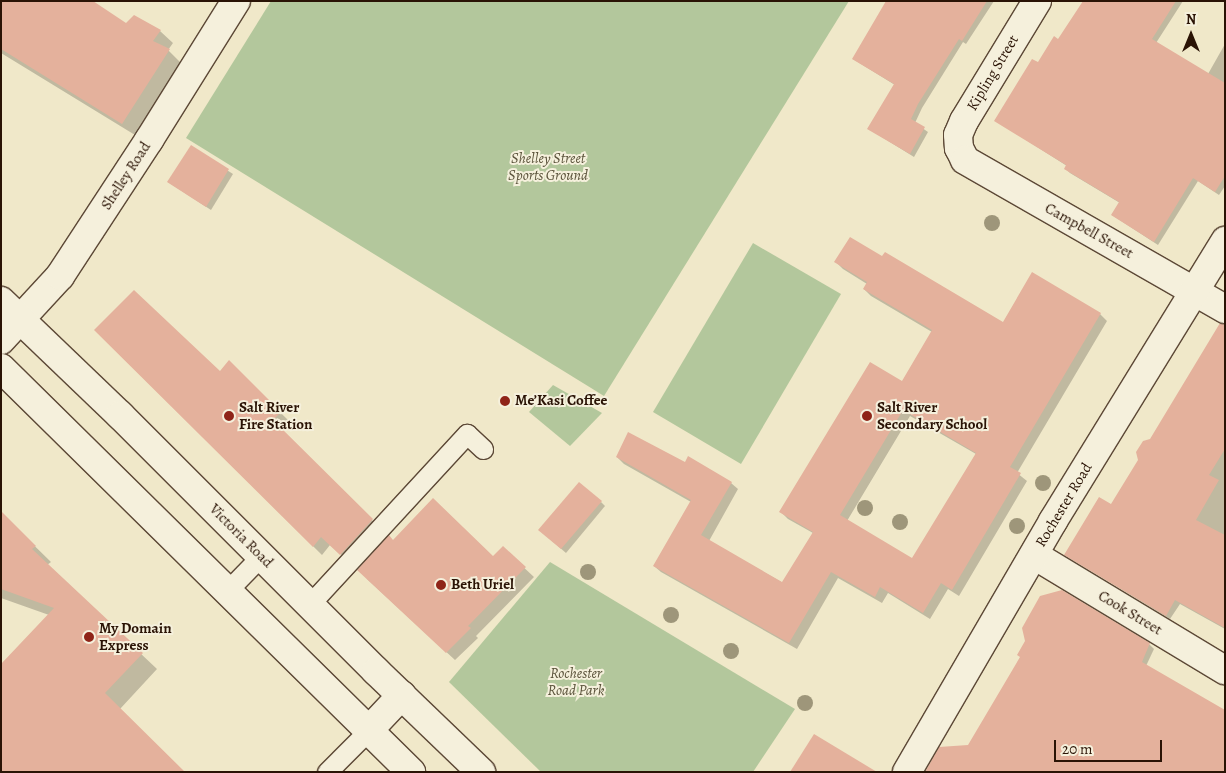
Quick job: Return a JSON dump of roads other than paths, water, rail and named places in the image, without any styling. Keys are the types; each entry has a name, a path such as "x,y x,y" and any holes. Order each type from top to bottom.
{"street":[{"name":"Shelley Road","path":"1,340 11,310 60,276 149,140 236,1"},
{"name":"Kipling Street","path":"959,148 958,135 964,121 1037,1"},
{"name":"Campbell Street","path":"959,148 965,160 976,168 1225,309"},
{"name":"Rochester Road","path":"907,772 1034,555 1225,241"},
{"name":"Victoria Road","path":"11,310 120,414 309,605 481,772"},
{"path":"1,368 411,772"},
{"name":"Cook Street","path":"1034,555 1225,670"},
{"path":"369,730 402,696"}],"lane":[{"path":"309,605 467,434 483,449"},
{"path":"228,591 261,556"},
{"path":"327,772 369,730"}],"place":[{"name":"Me’Kasi Coffee","path":"505,401"},
{"name":"Salt River Fire Station","path":"229,416"},
{"name":"Salt River Secondary School","path":"867,416"},
{"name":"Beth Uriel","path":"441,585"},
{"name":"My Domain Express","path":"89,637"}],"park label":[{"name":"Shelley Street Sports Ground","path":"548,166"},
{"name":"Rochester Road Park","path":"576,682"}]}
